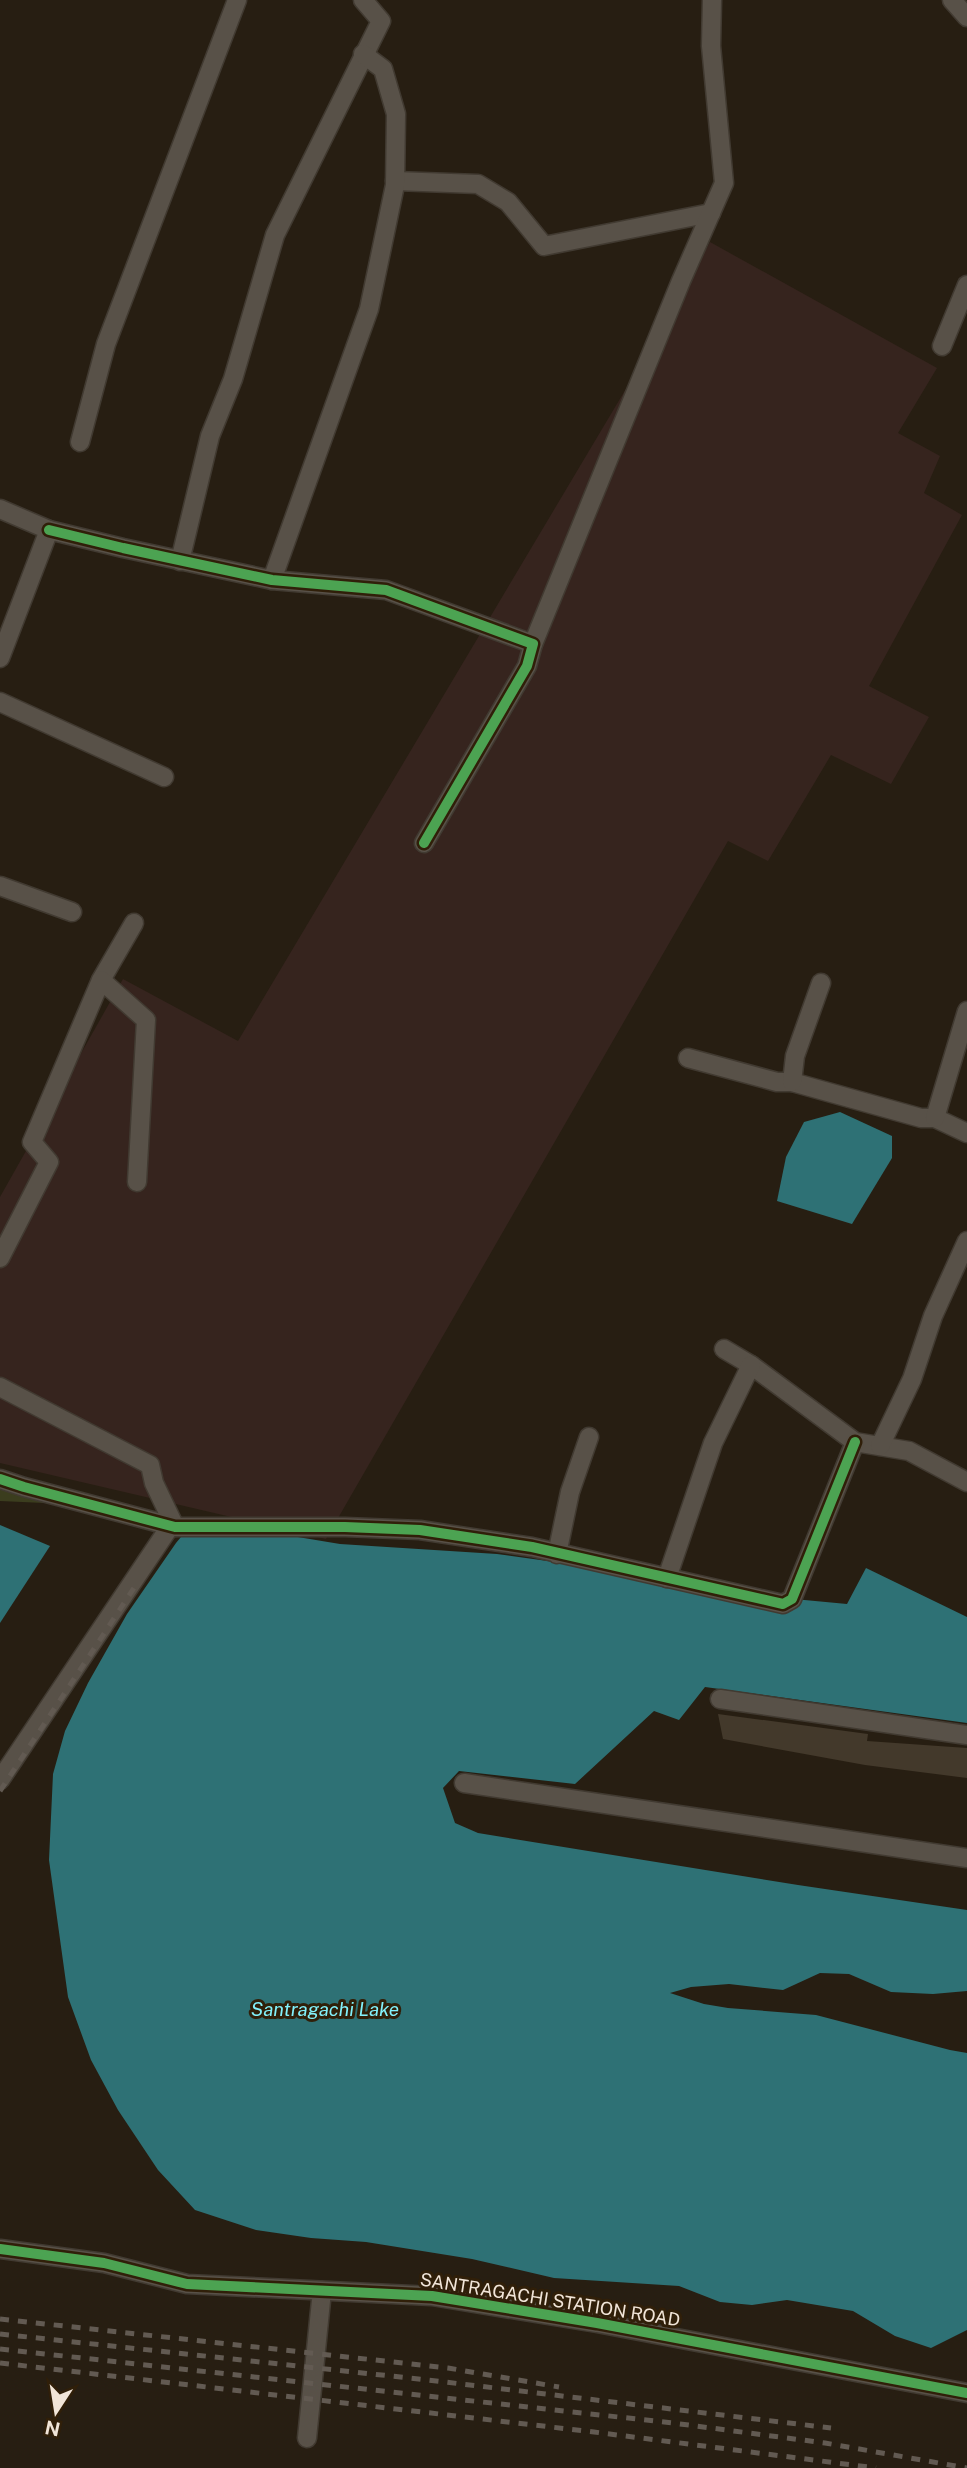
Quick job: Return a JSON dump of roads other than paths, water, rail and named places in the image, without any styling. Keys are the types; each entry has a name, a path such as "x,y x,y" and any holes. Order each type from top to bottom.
{"street":[{"path":"80,442 106,344 237,0"},
{"path":"180,561 210,436 233,379 275,235 381,21 363,0"},
{"path":"424,843 527,666 533,644 681,281 724,183 711,46 712,0"},
{"path":"952,0 967,17"},
{"path":"272,580 369,309 395,181 396,114 383,69 363,54"},
{"path":"395,181 478,184 508,202 544,246 711,213"},
{"path":"942,346 967,285"},
{"path":"0,509 49,530 180,561 272,580 386,590 533,644"},
{"path":"0,658 49,530"},
{"path":"0,702 164,777"},
{"path":"0,886 72,912"},
{"path":"0,1258 49,1162 32,1142 101,980 134,923"},
{"path":"101,980 146,1020 137,1182"},
{"path":"792,1082 795,1056 821,983"},
{"path":"935,1118 967,1011"},
{"path":"688,1058 778,1082 792,1082 921,1118 935,1118 967,1133"},
{"path":"880,1446 912,1379 933,1316 967,1241"},
{"path":"724,1349 751,1365 855,1442 909,1451 967,1482"},
{"path":"667,1578 713,1443 751,1365"},
{"path":"0,1387 150,1465 154,1483 173,1526"},
{"path":"557,1554 570,1492 589,1437"},
{"path":"0,1479 24,1488 173,1526 420,1530 532,1548 783,1604 792,1599 855,1442"},
{"path":"0,1780 173,1526"},
{"path":"720,1699 967,1735"},
{"path":"464,1783 967,1858"},
{"name":"SANTRAGACHI STATION ROAD","path":"0,2249 103,2263 187,2284 432,2297 597,2323 967,2393"},
{"path":"307,2438 322,2291"}],"water":[{"path":"840,1112 892,1136 892,1158 852,1224 777,1201 786,1157 804,1122"},
{"name":"Santragachi Lake","path":"195,1520 340,1544 497,1554 605,1569 700,1590 847,1604 866,1568 967,1617 967,1723 705,1687 679,1720 654,1711 575,1784 459,1771 443,1788 455,1823 478,1833 967,1910 967,1991 933,1994 891,1992 849,1974 820,1973 783,1990 729,1984 691,1987 670,1993 704,2004 728,2008 816,2015 967,2053 967,2330 931,2348 895,2336 853,2311 787,2300 752,2305 720,2302 679,2286 554,2278 472,2259 366,2242 256,2230 195,2210 158,2170 118,2110 91,2060 68,1997 49,1860 53,1774 65,1731 88,1683 127,1614"},
{"path":"0,1525 50,1546 0,1623"}],"railway":[{"path":"0,1791 134,1588"},
{"path":"0,2319 448,2368 559,2387"},
{"path":"0,2334 428,2380 831,2428"},
{"path":"0,2349 673,2423 825,2443 967,2468"},
{"path":"0,2363 594,2432 876,2468"}]}
